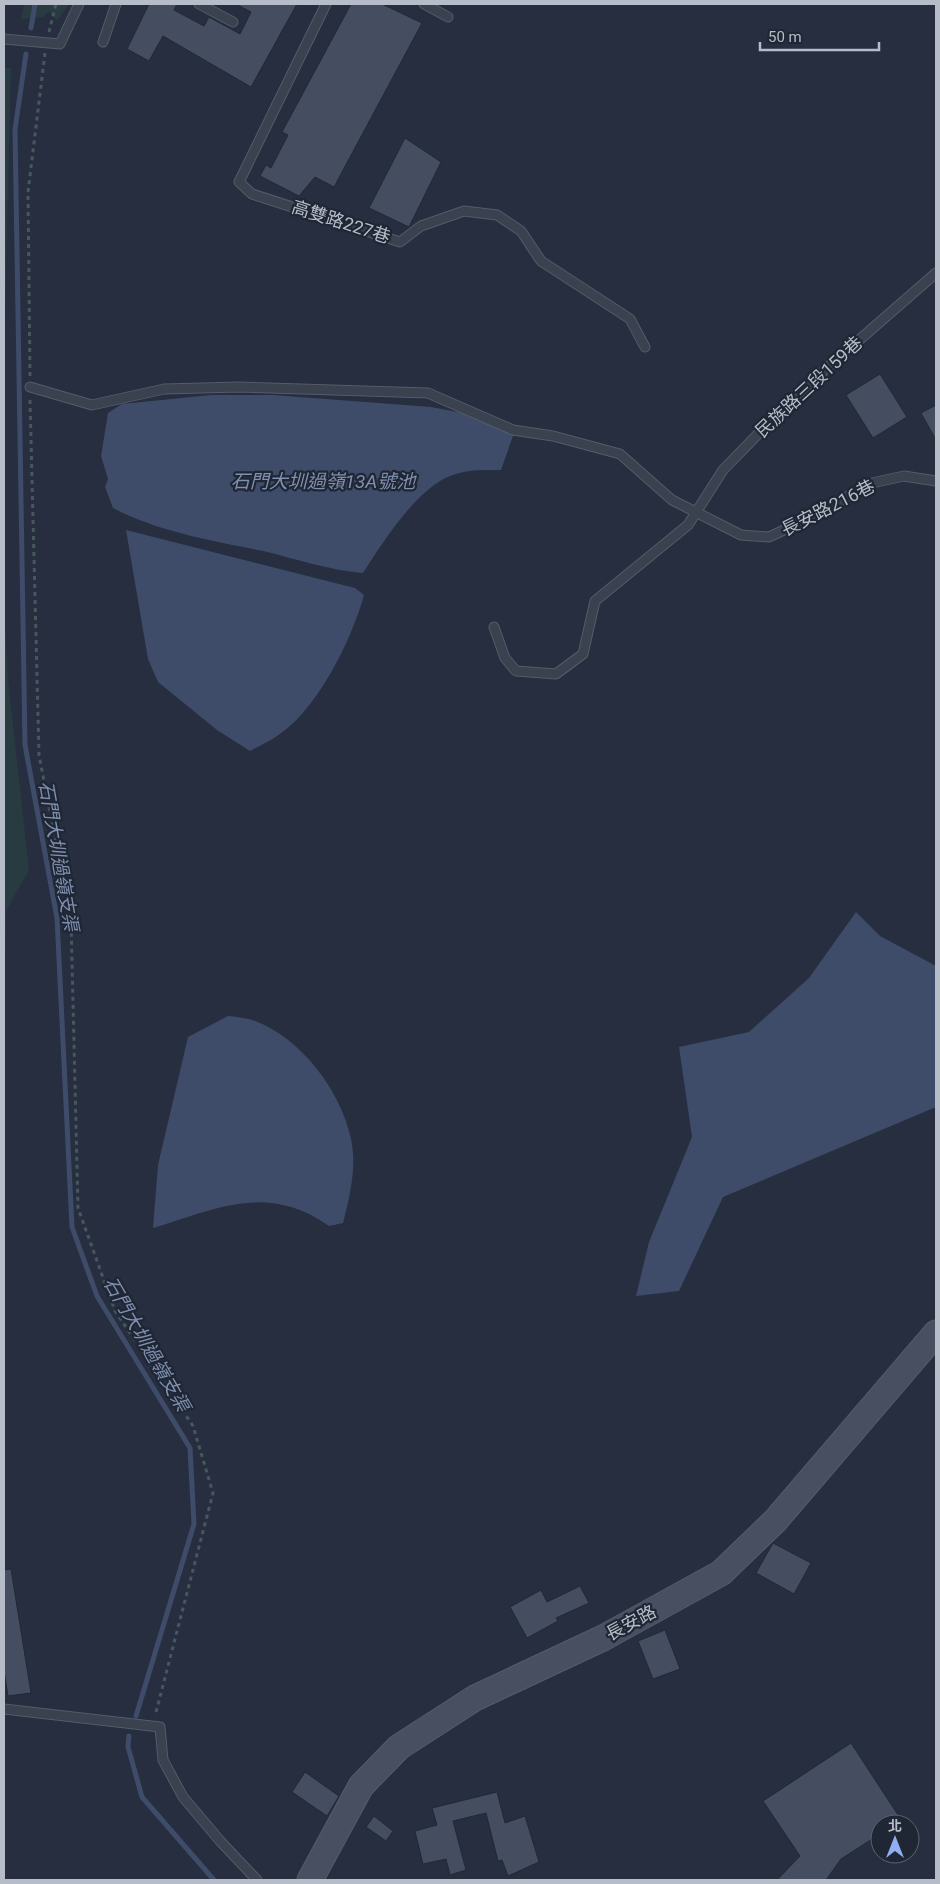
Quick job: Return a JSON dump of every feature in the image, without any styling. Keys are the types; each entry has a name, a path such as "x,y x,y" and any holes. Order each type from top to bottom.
{"street":[{"name":"長安路","path":"310,1880 361,1786 399,1746 476,1698 603,1638 721,1573 775,1521 936,1333"}],"lane":[{"path":"4,39 60,44 79,4"},
{"path":"103,42 116,4"},
{"path":"199,4 233,22"},
{"name":"高雙路227巷","path":"326,4 239,182 252,194 400,242 421,226 464,211 496,215 521,231 541,262 630,319 645,347"},
{"path":"424,4 448,16"},
{"name":"民族路三段159巷","path":"494,627 505,658 516,671 556,674 584,654 595,601 688,525 723,470 796,395 936,273"},
{"name":"長安路216巷","path":"30,387 92,405 164,389 239,387 428,394 513,430 553,436 620,454 672,500 694,513 741,535 769,537 799,523 872,482 904,476 936,481"},
{"path":"4,1709 160,1727 163,1760 183,1797 221,1842 258,1880"}],"path":[{"path":"56,4 46,43 28,192 30,387 39,755 71,920 78,1208 115,1311 193,1426 213,1493 152,1726"}],"green space":[{"path":"24,4 69,4 57,21 49,11 43,17 21,19"},
{"path":"4,68 11,68 4,356"},
{"path":"4,606 8,679 29,870 6,911 4,1023"}],"water":[{"name":"石門大圳過嶺13A號池","path":"211,395 273,395 431,407 468,414 514,433 501,470 467,471 442,480 429,489 403,516 363,573 350,572 167,530 113,508 105,487 108,479 101,456 108,413 122,404"},
{"path":"126,530 355,588 364,595 351,632 331,673 306,710 292,725 274,738 250,751 217,730 158,682 148,659"},
{"path":"856,912 880,936 936,966 936,1107 723,1197 679,1291 636,1296 649,1242 692,1137 679,1047 749,1032 809,978"},
{"path":"228,1016 255,1021 272,1029 288,1040 316,1068 338,1103 346,1121 353,1149 353,1170 343,1223 329,1226 306,1213 284,1205 263,1202 221,1207 153,1228 158,1165 188,1037"}],"building":[{"path":"149,4 177,4 174,10 204,26 209,17 240,34 251,12 236,4 297,4 251,87 163,36 149,61 127,49"},
{"path":"351,4 382,4 422,23 334,187 315,177 299,196 260,176 266,165 271,168 288,135 282,132"},
{"path":"405,138 441,162 409,227 369,208"},
{"path":"880,374 907,417 873,438 846,395"},
{"path":"936,405 936,440 921,413"},
{"path":"773,1543 811,1563 794,1594 756,1573"},
{"path":"11,1569 31,1693 8,1696 4,1671 4,1570"},
{"path":"580,1586 589,1603 556,1618 558,1621 527,1638 510,1607 541,1590 547,1602"},
{"path":"665,1630 680,1669 653,1679 638,1641"},
{"path":"851,1743 897,1814 870,1814 870,1840 841,1859 826,1880 777,1880 800,1856 763,1801"},
{"path":"305,1772 339,1796 327,1816 292,1792"},
{"path":"497,1792 505,1823 525,1816 539,1862 508,1876 502,1860 498,1861 486,1813 453,1821 466,1870 450,1875 446,1859 423,1864 415,1831 437,1825 432,1808"},
{"path":"374,1816 393,1831 386,1841 366,1827"}],"waterway":[{"name":"石門大圳過嶺支渠","path":"31,28 35,4"},
{"name":"石門大圳過嶺支渠","path":"26,54 15,129 25,745 57,918 72,1227 97,1296 190,1448 194,1524 136,1716"},
{"name":"石門大圳過嶺支渠","path":"129,1736 128,1747 142,1797 214,1880"}]}
